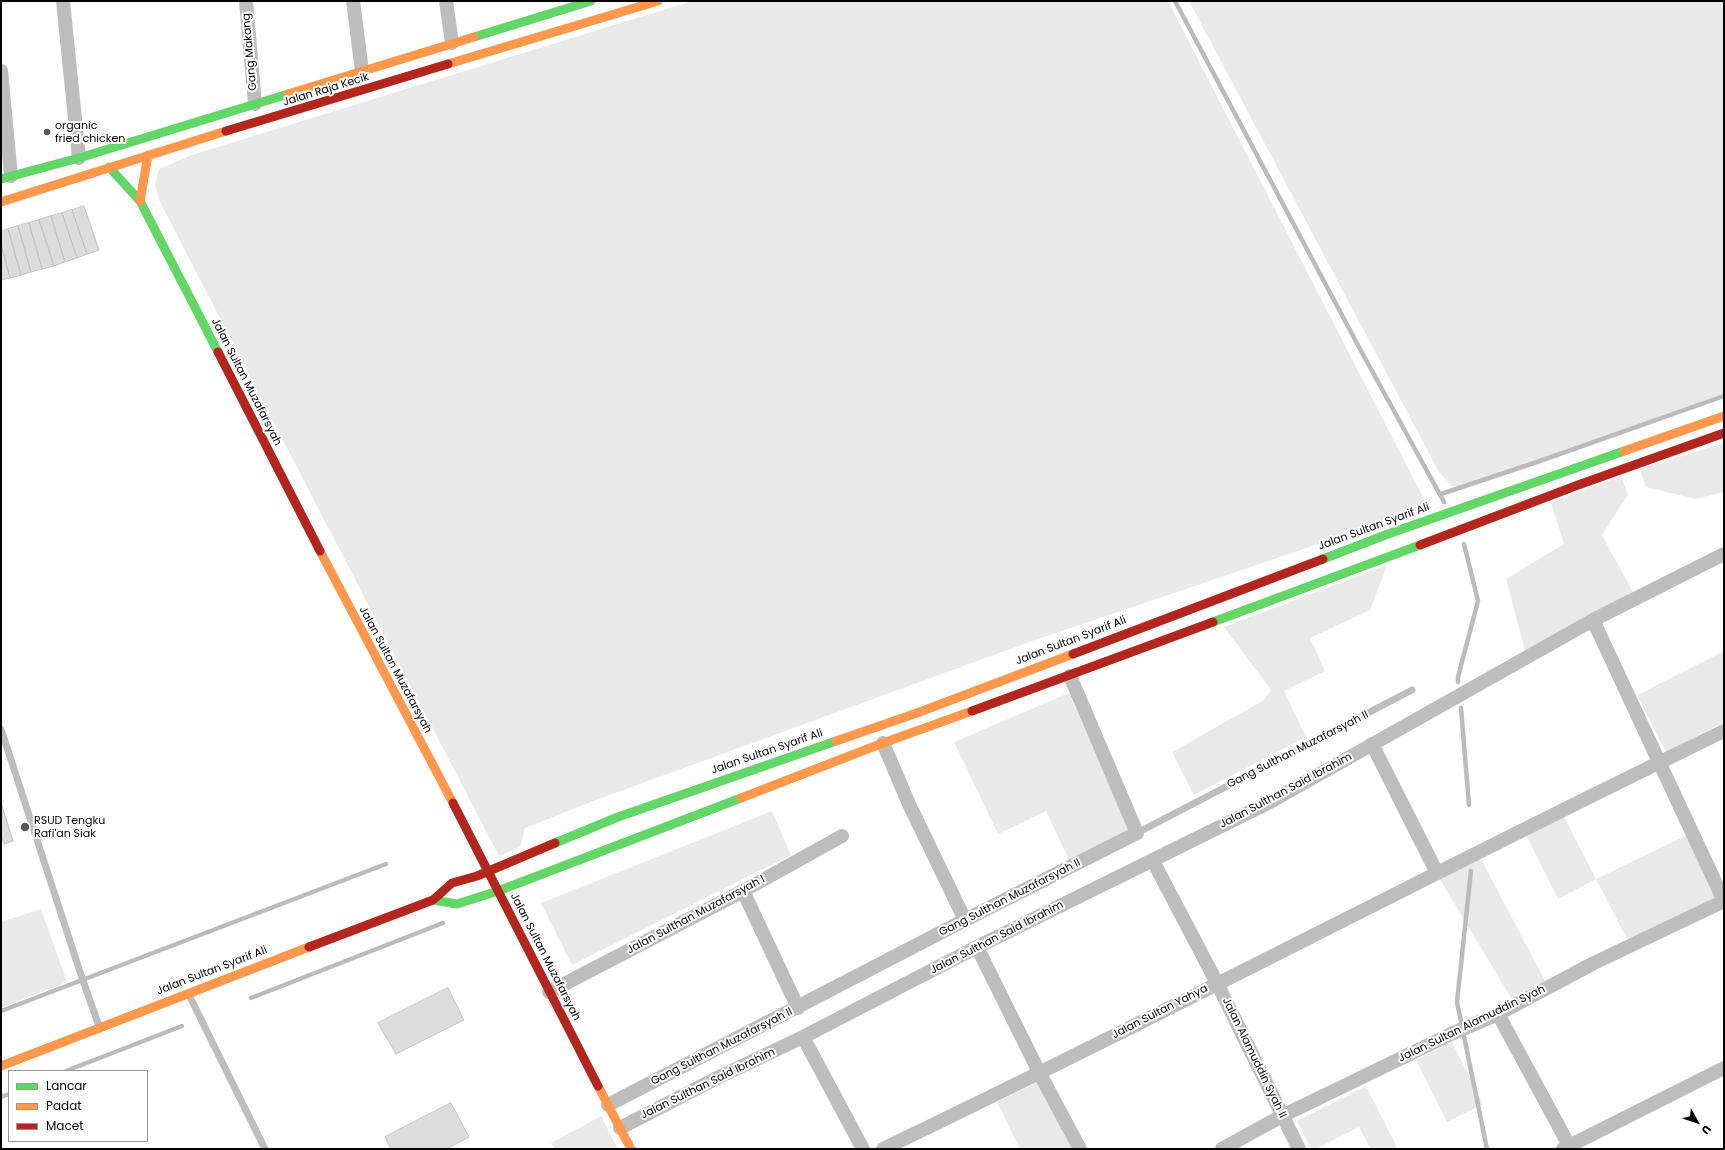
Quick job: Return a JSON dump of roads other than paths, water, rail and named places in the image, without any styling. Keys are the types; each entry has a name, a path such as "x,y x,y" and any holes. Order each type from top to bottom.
{"street":[{"path":"63,1 79,158"},
{"name":"Gang Makang","path":"246,1 255,104"},
{"path":"353,1 362,71"},
{"path":"446,1 452,43"},
{"name":"Jalan Raja Kecik","path":"6,177 79,158 591,1"},
{"name":"Jalan Raja Kecik","path":"1,202 148,155 302,110 658,1"},
{"path":"1,71 6,177"},
{"path":"296,91 302,110"},
{"path":"140,201 148,155"},
{"name":"Jalan Sultan Muzafarsyah","path":"109,168 140,201 357,624 489,871 549,992 631,1149"},
{"name":"Jalan Sultan Syarif Ali","path":"433,900 456,904 498,891 883,743 1070,676 1407,538 1724,416"},
{"name":"Jalan Sultan Syarif Ali","path":"1,1066 433,900 452,883 477,876 618,817 916,713 1407,538 1578,485 1724,434"},
{"name":"Jalan Sulthan Said Ibrahim","path":"620,1128 717,1078 803,1037 977,948 1270,802 1593,620 1724,554"},
{"path":"1593,620 1724,901"},
{"path":"1070,676 1137,833"},
{"name":"Jalan Sultan Yahya","path":"883,1149 1040,1074 1217,983 1724,731"},
{"path":"883,743 965,920"},
{"path":"1372,744 1437,873"},
{"name":"Gang Sulthan Muzafarsyah II","path":"608,1106 965,920 1137,833"},
{"name":"Jalan Sulthan Muzafarsyah I","path":"549,992 742,891 842,836"},
{"name":"Jalan Alamuddin Syah II","path":"1153,860 1217,983 1299,1149"},
{"path":"742,891 798,1008"},
{"name":"Jalan Sultan Alamuddin Syah","path":"1222,1149 1282,1116 1451,1034 1498,1014 1594,963 1724,901"},
{"path":"977,948 1040,1074 1080,1149"},
{"path":"1498,1014 1568,1148 1724,1068"},
{"path":"803,1037 863,1149"}],"lane":[{"name":"Gang Sulthan Muzafarsyah II","path":"1137,833 1412,690"},
{"path":"1,730 82,978 100,1028"},
{"path":"188,993 265,1149"}],"waterway":[{"path":"1175,1 1360,349 1444,502"},
{"path":"1441,494 1540,461 1724,396"},
{"path":"1458,682 1478,601 1464,544"},
{"path":"1461,708 1469,805"},
{"path":"1,1011 386,864"},
{"path":"1471,871 1457,1002 1487,1149"},
{"path":"251,998 443,923"},
{"path":"69,1070 182,1026"},
{"path":"1,1097 8,1094"}],"place":[{"name":"organic fried chicken","path":"47,132"},
{"name":"RSUD Tengku Rafi'an Siak","path":"25,827"}]}
